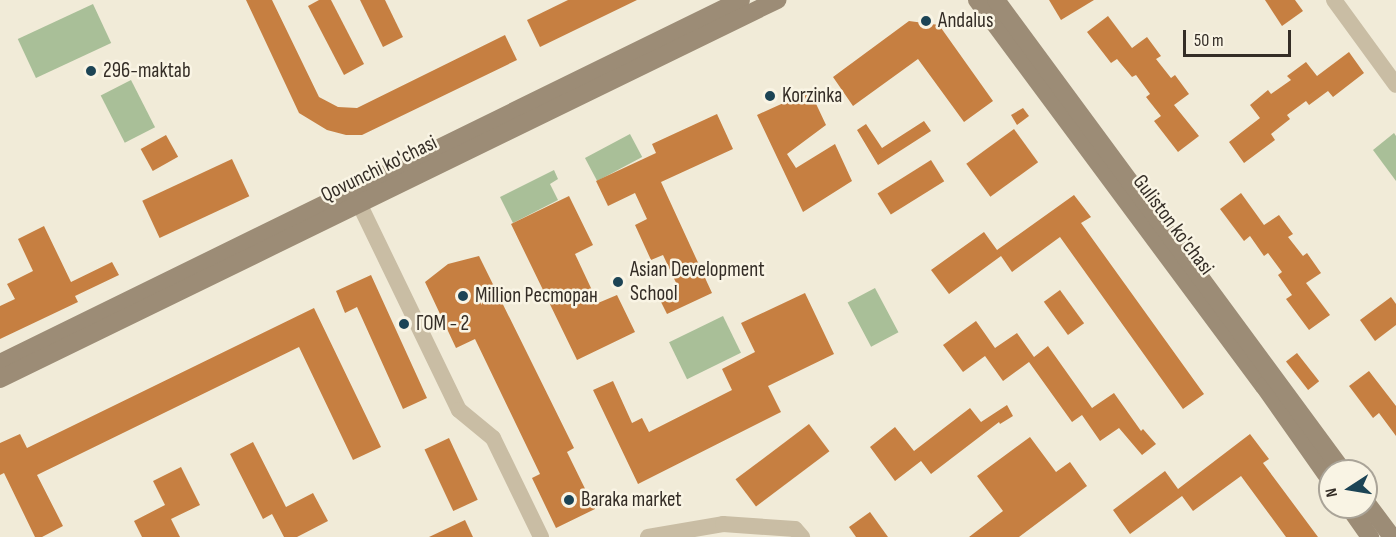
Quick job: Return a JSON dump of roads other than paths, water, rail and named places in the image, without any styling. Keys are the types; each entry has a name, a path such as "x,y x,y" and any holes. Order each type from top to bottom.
{"street":[{"name":"Qovunchi ko'chasi","path":"0,378 741,0"},
{"name":"Qovunchi ko'chasi","path":"0,363 777,0"},
{"name":"Guliston ko'chasi","path":"977,0 1257,376 1318,463"},
{"name":"Guliston ko'chasi","path":"996,0 1334,459"},
{"path":"1334,0 1396,85"},
{"path":"356,197 459,410 493,438 541,537"},
{"path":"1378,518 1392,537"},
{"path":"1357,519 1370,537"},
{"path":"648,537 723,524 795,529 802,537"}],"place":[{"name":"Andalus","path":"926,21"},
{"name":"296-maktab","path":"91,71"},
{"name":"Korzinka","path":"770,96"},
{"name":"Asian Development School","path":"618,282"},
{"name":"Million Ресторан","path":"463,296"},
{"name":"ГОМ - 2","path":"404,324"},
{"name":"Baraka market","path":"569,500"}]}
